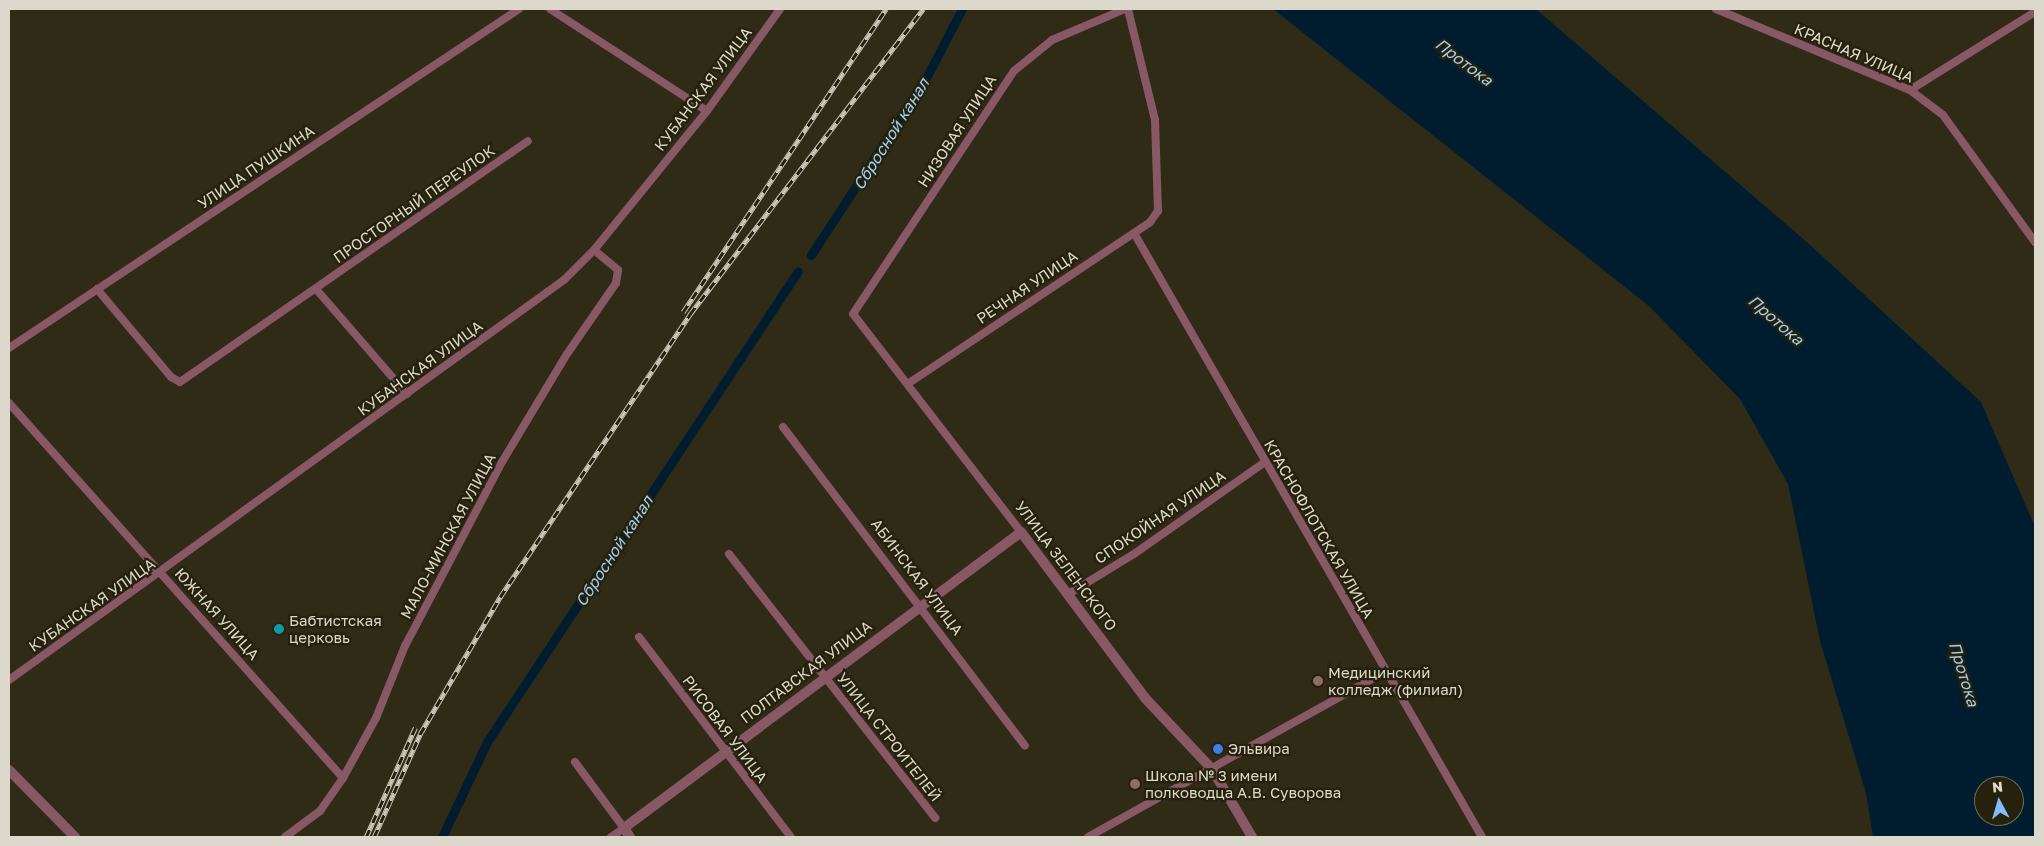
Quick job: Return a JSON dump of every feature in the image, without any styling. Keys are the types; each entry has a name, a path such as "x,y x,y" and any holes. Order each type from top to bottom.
{"street":[{"name":"УЛИЦА ПУШКИНА","path":"9,348 519,9"},
{"path":"550,9 707,111"},
{"name":"КУБАНСКАЯ УЛИЦА","path":"9,680 162,573 564,280 594,250 707,111 780,9"},
{"name":"РЕЧНАЯ УЛИЦА","path":"909,383 1134,232 1158,211 1158,140 1127,9"},
{"name":"НИЗОВАЯ УЛИЦА","path":"853,314 1014,71 1052,40 1127,9"},
{"name":"КРАСНАЯ УЛИЦА","path":"1716,9 1910,90 1943,115 2035,242"},
{"path":"1910,90 2035,12"},
{"name":"ПРОСТОРНЫЙ ПЕРЕУЛОК","path":"97,289 171,377 180,382 528,141"},
{"name":"КРАСНОФЛОТСКАЯ УЛИЦА","path":"1134,232 1384,672 1482,837"},
{"name":"МАЛО-МИНСКАЯ УЛИЦА","path":"285,837 320,811 343,778 376,718 405,646 502,462 567,354 616,283 618,270 594,250"},
{"path":"316,289 407,394"},
{"name":"УЛИЦА ЗЕЛЕНСКОГО","path":"853,314 909,383 1021,532 1070,593 1145,698 1212,769 1252,837"},
{"name":"ЮЖНАЯ УЛИЦА","path":"9,403 343,778"},
{"name":"АБИНСКАЯ УЛИЦА","path":"783,427 921,604 1026,746"},
{"name":"СПОКОЙНАЯ УЛИЦА","path":"1070,593 1134,554 1265,462"},
{"name":"ПОЛТАВСКАЯ УЛИЦА","path":"611,837 627,833 724,753 921,604 1021,532"},
{"name":"УЛИЦА СТРОИТЕЛЕЙ","path":"729,554 935,818"},
{"name":"РИСОВАЯ УЛИЦА","path":"639,637 724,753 791,837"},
{"path":"1088,837 1384,672"},
{"path":"575,762 627,833"},
{"path":"9,770 76,837"}],"water":[{"name":"Протока","path":"1273,9 1536,9 1808,243 1981,402 2035,527 2035,837 1873,837 1866,793 1820,641 1788,484 1740,399 1649,306"}],"waterway":[{"name":"Сбросной канал","path":"811,255 925,80 962,9"},
{"name":"Сбросной канал","path":"442,837 487,742 798,271"}],"railway":[{"path":"683,312 886,9"},
{"path":"374,837 420,734 500,597 690,314 923,9"},
{"path":"366,837 415,728"}],"place":[{"name":"Бабтистская церковь","path":"279,629"},
{"name":"Медицинский колледж (филиал)","path":"1318,681"},
{"name":"Эльвира","path":"1218,749"},
{"name":"Школа № 3 имени полководца А.В. Суворова","path":"1135,784"}]}
